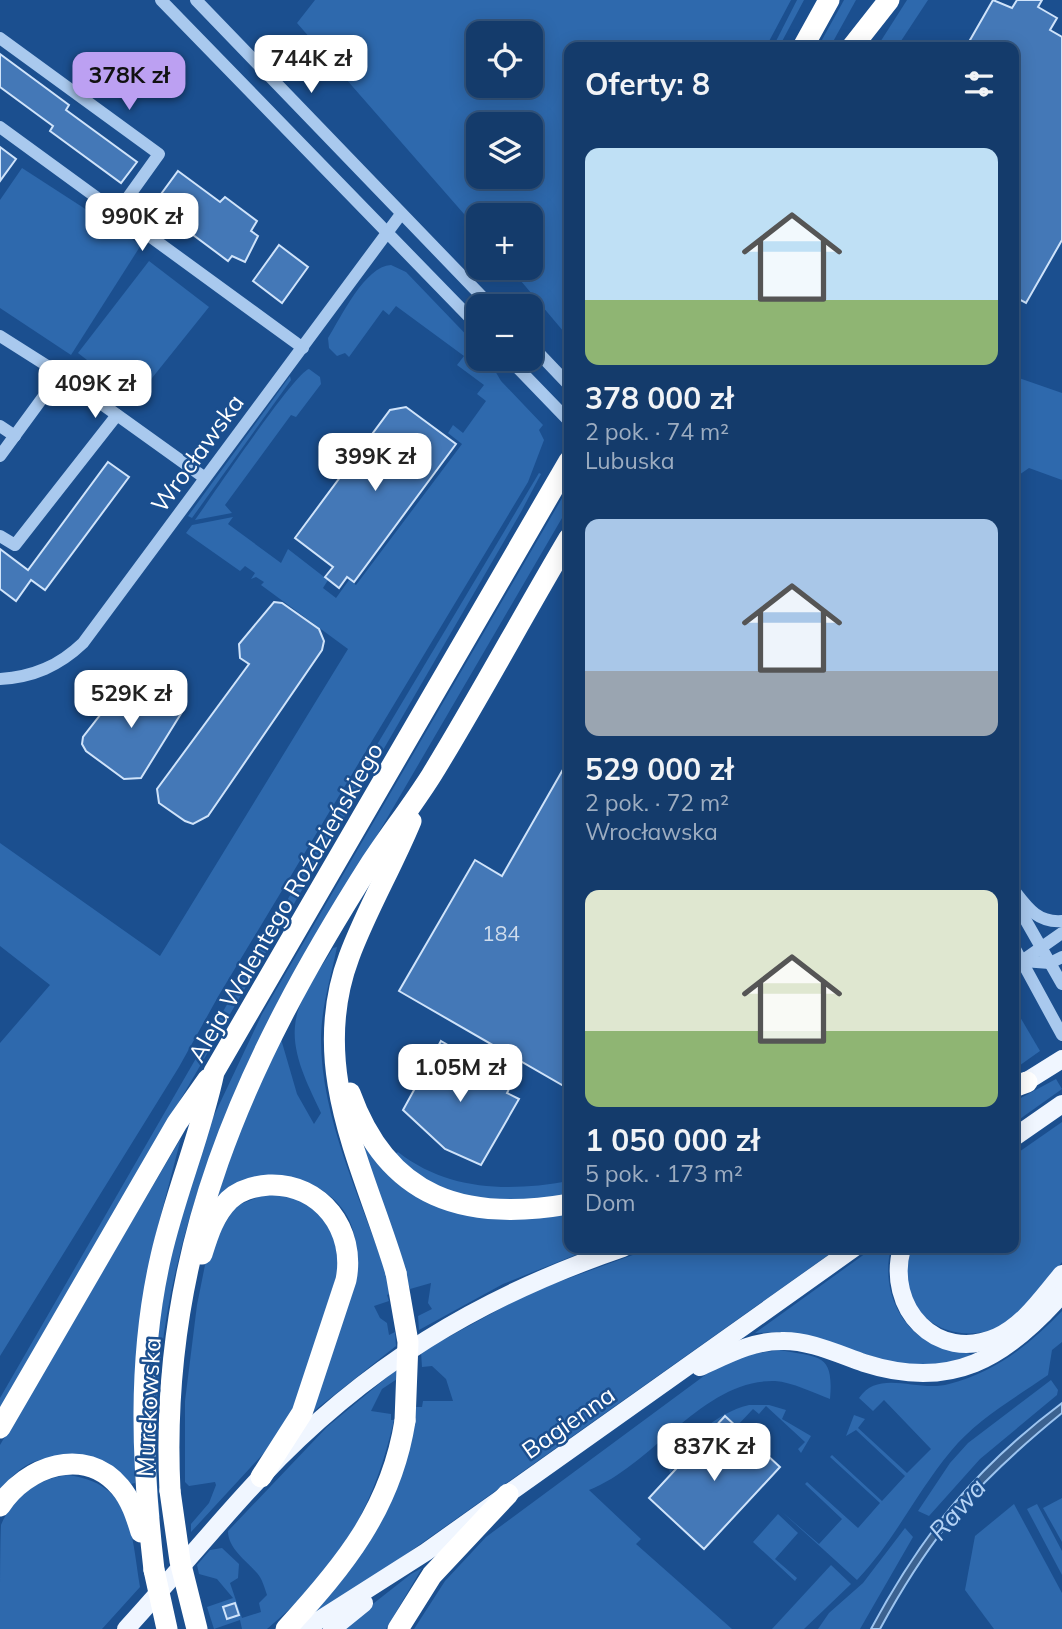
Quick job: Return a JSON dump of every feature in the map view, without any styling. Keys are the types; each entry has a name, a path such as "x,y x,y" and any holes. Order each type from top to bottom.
{"highway":[{"path":"814,28 822,0"},
{"path":"806,42 830,0"},
{"path":"853,42 874,0"},
{"path":"855,42 889,0"},
{"name":"Aleja Walentego Roździeńskiego","path":"145,1530 143,1430 152,1308 174,1204 206,1109 214,1072 564,470"},
{"path":"182,1312 187,1264 205,1196 249,1081 371,864 430,776 564,547"},
{"path":"286,1629 337,1573 367,1529 390,1477 405,1422 408,1342 396,1273 343,1116 336,1086 335,1055 337,1004 349,957 430,776"},
{"path":"335,1055 362,1127 372,1144 387,1161 419,1186 447,1200 481,1209 532,1210 564,1205"},
{"path":"0,1428 177,1123 214,1072"},
{"path":"182,1312 217,1214 234,1196 260,1186 292,1187 314,1196 333,1214 345,1238 349,1266 346,1280 302,1413 261,1477"},
{"name":"Murckowska","path":"182,1312 171,1385 170,1491 180,1561 197,1629"},
{"path":"0,1506 14,1488 32,1474 50,1466 76,1464 100,1471 121,1488 145,1530 167,1629"},
{"path":"398,1629 432,1575 508,1494"}],"main road":[{"path":"1019,1085 1062,1059"},
{"path":"1019,1134 1062,1104"},
{"path":"127,1626 261,1477 342,1400 423,1339 507,1293 610,1253"},
{"name":"Bagienna","path":"304,1629 426,1552 848,1253"},
{"path":"901,1253 897,1279 908,1311 918,1324 932,1333 960,1343 988,1341 1007,1332 1031,1311 1062,1274"},
{"path":"665,1382 743,1347 781,1341 806,1344 890,1371 940,1374 993,1356 1044,1315 1062,1294"},
{"path":"332,1629 426,1552"}],"street":[{"path":"161,0 466,314"},
{"path":"196,0 479,294"},
{"path":"0,38 159,154 116,214"},
{"path":"0,127 303,348"},
{"name":"Wrocławska","path":"0,679 39,672 63,660 83,643 401,214"},
{"path":"0,335 60,374 205,478"},
{"path":"543,357 564,379"},
{"path":"521,371 564,416"},
{"path":"0,456 60,374"},
{"path":"0,536 15,545 117,415"},
{"path":"0,426 15,436"},
{"path":"1019,897 1030,912 1054,922 1062,921"},
{"path":"1019,908 1042,948 1056,960 1062,982"},
{"path":"1022,961 1062,933"},
{"path":"1019,956 1062,1035"},
{"path":"1022,961 1056,960"}],"shaded area":[{"path":"315,0 791,0 769,42 564,42 564,332 543,307 543,294 532,294 520,280 543,280 543,203 466,203 466,216 297,23"},
{"path":"797,0 804,0 782,42 776,42"},
{"path":"844,0 856,0 833,42 821,42"},
{"path":"907,0 928,0 900,42 880,42"},
{"path":"22,168 141,245 71,355 0,308 0,200"},
{"path":"149,261 209,307 136,398 78,353"},
{"path":"391,265 406,272 466,334 466,371 495,371 501,381 543,425 539,430 544,440 528,482 219,995 179,1067 0,1356 0,1043 50,985 0,946 0,843 160,956 348,649 261,585 264,582 256,577 251,579 255,573 245,566 240,571 186,533 192,525 233,517 228,524 281,563 288,549 328,580 323,588 336,598 349,580 356,585 462,444 448,433 453,425 463,433 486,401 477,394 484,385 457,365 464,356 396,306 389,315 383,310 349,357 345,353 337,356 329,348 328,338 355,294 372,274"},
{"path":"309,369 320,377 321,384 296,417 291,415 225,505 232,513 195,520 287,391"},
{"path":"290,376 291,380 192,518 188,516"},
{"path":"1019,378 1062,393 1062,480 1029,468 1019,475"},
{"path":"539,473 541,474 521,512 0,1411 0,1398 375,748"},
{"path":"564,495 564,515 284,995 225,1118 201,1182 167,1313 159,1380 156,1448 160,1517 157,1518 154,1482 154,1363 168,1262 210,1124 262,1014"},
{"path":"337,947 322,1024 323,1069 337,1135 392,1293 387,1295 389,1301 374,1306 380,1318 387,1323 389,1335 395,1332 396,1346 314,1411 319,1383 351,1288 356,1257 352,1228 337,1203 307,1182 218,1195 241,1123 281,1039 297,1094 314,1124 321,1113 299,1060 295,1026 304,995 333,948"},
{"path":"1019,1015 1040,1051 1019,1066"},
{"path":"1056,1079 1062,1089 1019,1120 1019,1099"},
{"path":"1062,1122 1062,1262 1039,1293 1012,1320 980,1333 947,1330 920,1312 911,1298 906,1280 909,1253 1019,1253 1019,1152"},
{"path":"181,1138 152,1249 135,1402 135,1483 131,1484 116,1473 100,1467 49,1459 29,1464 10,1478 0,1490 0,1445"},
{"path":"364,1150 406,1186 564,1211 564,1253 580,1253 503,1284 419,1330 418,1316 432,1309 428,1303 431,1283 410,1289"},
{"path":"398,1152 437,1175 480,1185 524,1187 564,1182 564,1196 514,1201 457,1194 420,1176 394,1155"},
{"path":"266,1194 295,1198 318,1211 334,1236 339,1268 295,1407 274,1442 191,1532 191,1524 209,1503 216,1485 215,1482 189,1486 185,1482 185,1401 197,1305 208,1250 236,1206"},
{"path":"638,1253 831,1253 367,1582 305,1622 346,1575 378,1524 402,1468 416,1407 422,1407 423,1401 453,1401 446,1379 432,1366 422,1367 421,1352 531,1292"},
{"path":"866,1253 890,1253 888,1277 895,1305 902,1317 922,1338 935,1345 972,1355 936,1366 900,1364 787,1332 755,1333"},
{"path":"1062,1311 1062,1342 1052,1350 1048,1375 996,1410 961,1440 938,1467 883,1549 857,1580 781,1511 819,1544 842,1519 805,1484 807,1482 858,1528 880,1503 830,1457 832,1455 882,1501 905,1476 856,1430 846,1436 854,1415 865,1419 858,1428 907,1473 931,1449 884,1400 873,1411 859,1398 867,1389 888,1383 937,1386 966,1379 1011,1356"},
{"path":"780,1350 822,1360 830,1373 830,1399 782,1382 749,1384 701,1408 635,1462 589,1490 641,1539 636,1544 732,1629 414,1629 445,1581 486,1537 712,1370 738,1356"},
{"path":"397,1369 397,1379 382,1389 371,1411 391,1414 391,1420 394,1420 386,1452 364,1509 334,1560 267,1629 242,1629 240,1620 214,1629 207,1607 233,1598 217,1579 199,1574 197,1565 210,1550 222,1548 239,1564 238,1578 230,1583 242,1618 261,1612 259,1603 267,1595 263,1584 259,1575 231,1543 228,1531 327,1427"},
{"path":"1051,1380 1058,1390 1057,1395 980,1459 929,1516 918,1511 950,1463 968,1443"},
{"path":"749,1405 769,1405 786,1410 782,1419 811,1436 801,1453 798,1449 805,1442 766,1406 759,1414 753,1409 737,1426 724,1415"},
{"path":"723,1416 670,1473 668,1465 686,1446"},
{"path":"67,1475 89,1480 105,1488 117,1500 130,1530 140,1587 102,1629 0,1629 1,1525 12,1506 27,1491 56,1477"},
{"path":"1062,1498 1062,1542 1043,1508"},
{"path":"1014,1504 1062,1593 1062,1629 994,1629 965,1590 975,1536"},
{"path":"1037,1504 1062,1551 1062,1575 1027,1509"},
{"path":"778,1514 798,1533 775,1559 797,1578 795,1581 753,1542"},
{"path":"905,1528 913,1537 860,1629 818,1629 829,1613 863,1583"},
{"path":"831,1565 851,1584 804,1629 772,1629"},
{"path":"422,1568 386,1629 341,1629 411,1574"}],"water":[{"name":"Rawa","path":"1062,1403 1062,1413 1005,1462 959,1511 918,1564 880,1629 871,1629 910,1563 953,1505 1003,1452"}],"building":[{"path":"993,0 1012,8 1017,0 1042,0 1038,7 1057,18 1050,30 1062,37 1062,240 1026,303 1019,299 1019,42 969,42"},
{"path":"0,54 69,105 66,110 137,162 121,183 50,131 53,126 0,87"},
{"path":"0,147 16,159 0,181"},
{"path":"178,171 220,202 225,197 257,221 251,231 258,236 245,262 232,256 228,261 153,205"},
{"path":"279,245 308,267 282,303 253,281"},
{"path":"406,407 456,444 354,582 347,577 339,588 325,577 333,567 295,538 390,410"},
{"path":"108,462 129,477 45,590 31,580 16,601 0,589 0,549 28,570"},
{"path":"274,602 282,603 319,629 324,641 322,650 208,816 193,824 185,821 159,803 157,789 249,664 240,658 239,644"},
{"path":"129,678 136,678 182,712 141,778 124,779 86,751 82,744 83,737"},
{"path":"564,768 564,1086 399,991 475,860 502,876"},
{"path":"441,1041 482,1065 480,1070 510,1087 507,1093 519,1099 481,1165 445,1149 403,1110"},
{"path":"725,1416 780,1467 704,1549 649,1498"},
{"path":"235,1603 239,1615 227,1619 223,1607"}]}
